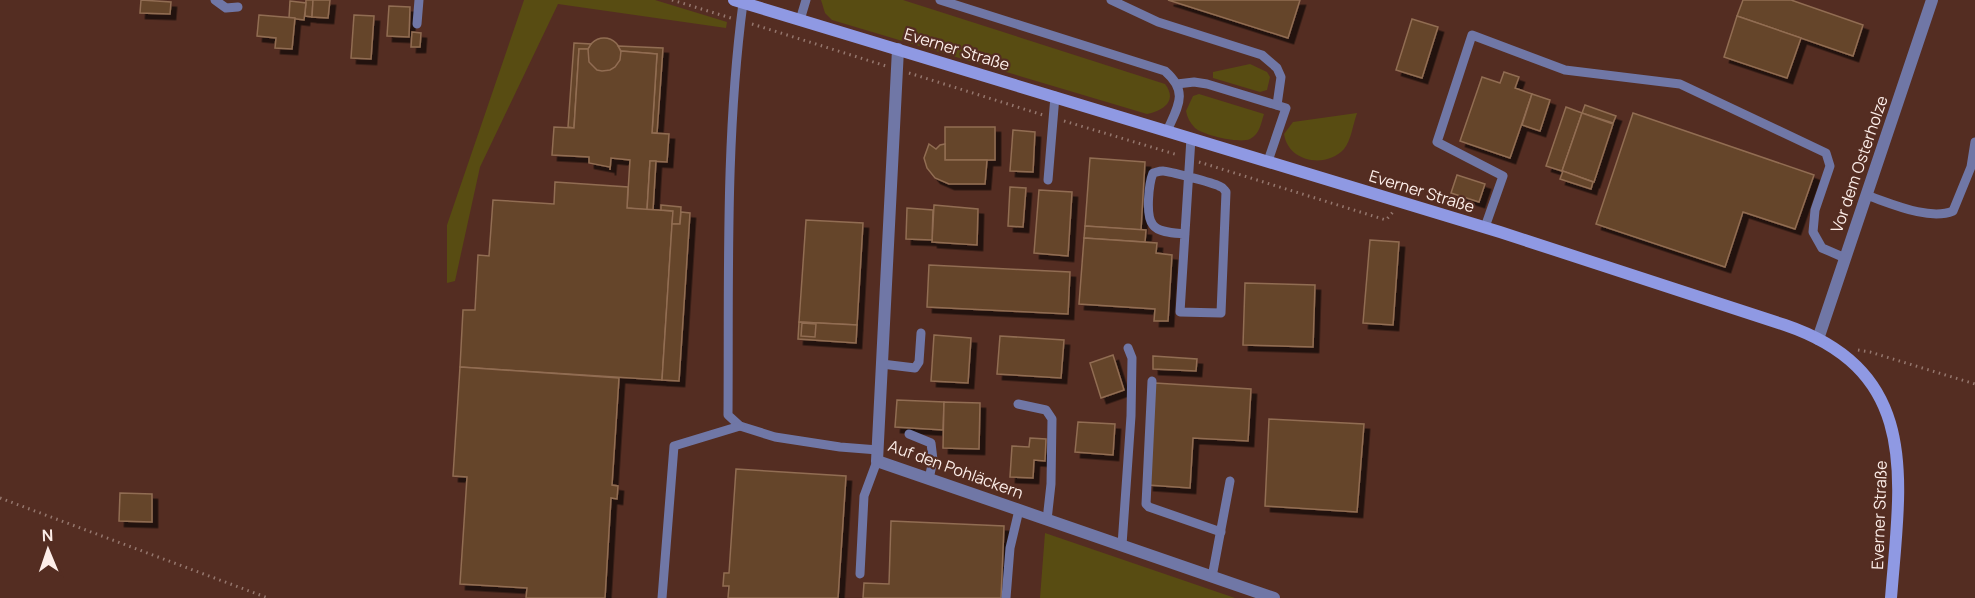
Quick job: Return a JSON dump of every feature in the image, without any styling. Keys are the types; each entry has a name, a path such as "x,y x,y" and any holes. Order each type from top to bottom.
{"street":[{"name":"Vor dem Osterholze","path":"1818,339 1932,0"},
{"name":"Everner Straße","path":"739,1 1485,227 1792,327 1818,339 1847,358 1862,372 1880,396 1892,426 1898,454 1899,483 1891,598"},
{"name":"Auf den Pohläckern","path":"898,49 878,455 929,479 1274,598"}],"lane":[{"path":"215,0 226,8 238,7"},
{"path":"417,24 419,0"},
{"path":"800,20 806,0"},
{"path":"940,0 1165,71 1180,89 1180,101 1167,131"},
{"path":"1111,0 1158,22 1262,55 1277,68 1281,77 1277,105"},
{"path":"739,1 729,224 728,416 740,426 775,437 878,455 864,496 860,574"},
{"path":"1485,227 1503,176 1437,142 1472,35 1565,70 1680,84 1826,153 1830,166 1815,210 1813,232 1822,248 1845,258"},
{"path":"1177,84 1194,82 1207,84 1286,108 1268,161"},
{"path":"1048,180 1054,96"},
{"path":"1185,234 1163,231 1153,226 1149,217 1149,201 1150,180 1153,173 1161,170 1170,171 1188,178 1222,187 1227,199 1221,313 1180,312 1185,234 1188,178 1191,138"},
{"path":"1866,195 1916,211 1943,216 1953,211 1971,166 1975,142"},
{"path":"882,364 915,368 919,362 921,333"},
{"path":"1122,545 1131,416 1131,358 1128,348"},
{"path":"1152,381 1146,504 1221,532"},
{"path":"1018,404 1046,410 1052,419 1051,484 1047,520"},
{"path":"662,598 674,446 740,426"},
{"path":"909,434 931,443 933,460 929,479"},
{"path":"1212,577 1230,481"},
{"path":"1006,598 1010,548 1019,510"}],"path":[{"path":"1847,358 1852,352 1860,350 1870,352 1975,384"},
{"path":"0,498 268,598"}],"shaded area":[{"path":"524,0 655,0 727,22 726,28 558,4 480,167 455,281 447,283 447,225"},
{"path":"821,0 903,0 1165,84 1169,90 1169,100 1163,108 1147,114 832,20 825,13"},
{"path":"1250,64 1267,72 1270,77 1267,90 1260,92 1213,78 1213,72"},
{"path":"1199,94 1264,114 1258,131 1250,139 1238,140 1199,131 1190,122 1186,111 1193,96"},
{"path":"1357,113 1344,149 1328,159 1309,160 1293,151 1287,144 1284,134 1293,122"},
{"path":"1045,533 1235,598 1040,598"}],"building":[{"path":"141,0 171,2 170,14 140,13"},
{"path":"306,0 313,0 312,17 305,16"},
{"path":"313,0 330,0 328,18 312,17"},
{"path":"1168,0 1300,0 1288,38"},
{"path":"1743,0 1791,0 1863,25 1853,56 1737,16"},
{"path":"290,1 306,3 304,20 289,18"},
{"path":"389,6 410,7 409,37 387,36"},
{"path":"259,15 295,18 292,49 275,48 276,38 257,36"},
{"path":"354,15 374,16 371,59 351,58"},
{"path":"1737,16 1801,38 1787,78 1724,57"},
{"path":"1412,19 1438,27 1422,78 1396,70"},
{"path":"412,32 421,33 420,47 411,47"},
{"path":"604,38 616,43 621,55 616,67 604,72 592,67 587,55 592,43"},
{"path":"574,43 591,44 588,49 579,49 574,128 568,127"},
{"path":"618,46 663,48 657,133 652,133 657,54 621,51"},
{"path":"579,49 588,49 589,62 597,70 602,71 615,67 620,60 621,51 657,54 652,133 669,134 667,162 650,161 647,210 627,208 630,160 611,158 610,170 610,167 589,163 589,157 552,155 554,127 574,128"},
{"path":"1504,72 1519,77 1515,88 1532,94 1510,158 1460,141 1482,77 1500,83"},
{"path":"1532,94 1550,100 1540,131 1522,125"},
{"path":"1585,105 1616,116 1613,123 1582,113"},
{"path":"1566,107 1582,113 1562,171 1546,166"},
{"path":"1582,113 1613,124 1594,182 1562,171"},
{"path":"1633,113 1814,175 1795,229 1743,212 1725,267 1596,224"},
{"path":"945,127 995,127 995,160 945,160"},
{"path":"1013,130 1035,132 1033,172 1010,171"},
{"path":"929,144 936,149 945,144 945,160 987,160 985,184 949,184 935,178 927,168 924,158"},
{"path":"1090,158 1145,162 1141,230 1085,226"},
{"path":"650,161 656,161 653,210 647,210"},
{"path":"1563,171 1593,182 1591,189 1560,179"},
{"path":"1457,175 1485,184 1479,202 1451,193"},
{"path":"555,182 628,187 627,208 673,211 662,380 460,367 463,310 475,310 478,255 489,256 493,200 554,204"},
{"path":"1010,187 1026,188 1023,227 1008,226"},
{"path":"1039,190 1072,192 1068,256 1034,253"},
{"path":"661,205 681,207 680,224 672,224 673,211 661,210"},
{"path":"934,205 978,209 977,245 932,242"},
{"path":"907,208 933,210 932,240 906,239"},
{"path":"681,212 690,213 679,381 662,380 672,224 680,224"},
{"path":"806,220 863,223 857,325 799,322"},
{"path":"1085,226 1146,230 1145,242 1084,238"},
{"path":"1084,238 1157,243 1156,253 1172,255 1168,321 1154,321 1155,309 1079,304"},
{"path":"1370,240 1399,242 1393,325 1363,323"},
{"path":"929,265 1070,272 1068,314 927,307"},
{"path":"1245,283 1315,285 1313,347 1243,345"},
{"path":"799,322 857,325 856,343 798,339"},
{"path":"802,323 816,324 815,337 801,336"},
{"path":"934,335 971,338 968,383 931,381"},
{"path":"1000,336 1064,340 1061,378 997,374"},
{"path":"1113,355 1124,390 1101,398 1090,363"},
{"path":"1153,356 1197,359 1196,371 1153,369"},
{"path":"460,367 619,378 612,485 618,486 617,499 611,498 605,598 526,598 527,588 460,584 467,477 453,476"},
{"path":"1155,383 1251,389 1248,441 1193,438 1190,488 1148,485"},
{"path":"897,400 944,402 943,430 895,427"},
{"path":"944,402 980,403 979,449 943,448"},
{"path":"1269,419 1364,424 1357,512 1265,506"},
{"path":"1078,422 1115,424 1113,455 1075,452"},
{"path":"1030,438 1046,439 1045,461 1034,460 1033,478 1010,477 1012,446 1029,447"},
{"path":"736,469 846,476 838,598 728,598 729,586 723,586 724,573 729,573"},
{"path":"120,493 152,494 152,522 119,521"},
{"path":"891,521 1004,526 1001,598 863,598 864,583 889,584"}]}
